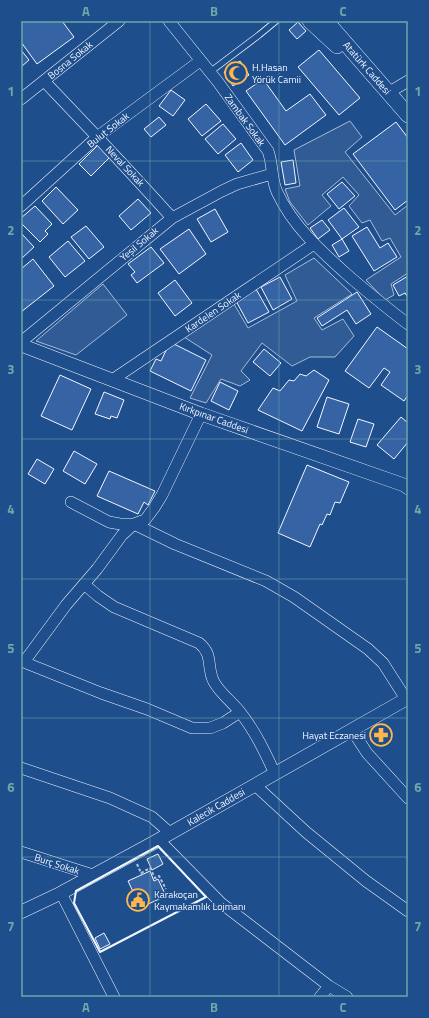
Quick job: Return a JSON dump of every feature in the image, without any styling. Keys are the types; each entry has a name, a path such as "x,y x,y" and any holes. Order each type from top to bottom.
{"main road":[{"path":"310,21 388,93"},
{"name":"Atatürk Caddesi","path":"326,21 408,115"}],"street":[{"name":"Bosna Sokak","path":"21,100 119,21"},
{"name":"Zambak Sokak","path":"169,21 210,72 268,151 271,158 274,185 278,194 300,228 314,244 385,307 408,324"},
{"name":"Bulut Sokak","path":"21,206 97,137 200,60"},
{"name":"Neval Sokak","path":"44,81 132,172 172,218"},
{"path":"388,93 408,81"},
{"name":"Yeşil Sokak","path":"21,344 172,218 229,187 272,174"},
{"name":"Kardelen Sokak","path":"112,380 314,244"},
{"name":"Kırkpınar Caddesi","path":"21,344 201,414 407,484"},
{"path":"71,502 109,522 134,524 145,520 162,495 201,414"},
{"path":"134,524 122,535 22,662 101,693 147,709 192,728 210,728 223,723 240,712"},
{"path":"134,524 266,581 294,597 368,649 383,663 407,699"},
{"path":"84,584 114,608 199,643 205,648 209,655 211,674 214,682 240,712 257,737 275,774"},
{"name":"Kalecik Caddesi","path":"21,912 61,893 407,699"},
{"path":"352,730 367,753 408,798"},
{"path":"21,768 110,798 152,817 164,836 221,903 329,986 347,997"},
{"path":"255,785 306,832 366,881 408,911"},
{"name":"Burç Sokak","path":"21,852 93,875"},
{"path":"61,893 114,997"},
{"path":"320,997 329,986"}],"lane":[{"path":"210,72 260,36 276,21"}],"path":[{"path":"141,873 150,868 155,878 159,876 166,889"}],"shaded area":[{"path":"350,121 362,137 345,152 395,215 408,205 408,273 391,284 394,295 385,300 366,280 401,257 390,238 382,241 370,220 362,223 349,206 359,195 343,177 322,195 331,206 308,225 290,202 285,189 300,186 294,150"},
{"path":"314,258 352,294 314,318 322,330 343,319 354,336 335,357 310,357 292,366 262,343 241,371 250,380 240,386 221,379 206,403 190,398 212,355 184,337 234,304 248,328 297,301 285,275"},
{"path":"103,284 127,315 76,355 36,341"}],"building":[{"path":"21,21 62,21 74,37 37,64 21,42"},
{"path":"298,22 306,31 297,39 289,30"},
{"path":"21,50 29,60 21,67"},
{"path":"319,50 360,98 339,115 298,67"},
{"name":"H.Hasan Yörük Camii","path":"240,61 249,75 233,86 224,72"},
{"path":"263,79 286,111 310,94 326,115 285,145 246,91"},
{"path":"171,90 185,100 173,116 159,106"},
{"path":"206,104 221,121 202,136 188,119"},
{"path":"159,117 166,125 151,137 144,129"},
{"path":"396,122 408,138 408,200 395,210 353,154"},
{"path":"223,124 236,139 218,154 205,139"},
{"path":"241,143 253,160 238,172 225,155"},
{"path":"99,144 111,156 91,176 79,164"},
{"path":"293,160 296,183 285,185 281,162"},
{"path":"342,182 355,196 339,209 327,194"},
{"path":"56,187 78,210 63,224 42,201"},
{"path":"138,199 151,213 131,230 119,216"},
{"path":"35,206 52,224 45,231 48,234 40,242 21,223 21,218"},
{"path":"344,208 359,227 342,239 328,220"},
{"path":"215,209 228,232 211,242 197,219"},
{"path":"322,220 330,230 318,239 310,228"},
{"path":"86,226 104,247 89,259 71,237"},
{"path":"367,227 380,248 388,243 397,257 374,271 352,236"},
{"path":"189,229 206,254 179,274 160,249"},
{"path":"21,233 34,247 21,259"},
{"path":"342,239 349,251 339,257 332,245"},
{"path":"68,241 85,261 65,277 49,257"},
{"path":"151,247 164,263 137,283 131,275 135,272 128,264"},
{"path":"33,259 54,286 21,312 21,269"},
{"path":"408,276 408,298 405,293 399,296 393,285"},
{"path":"280,277 292,299 273,310 261,287"},
{"path":"175,280 192,303 175,316 158,293"},
{"path":"256,289 269,312 248,323 236,301"},
{"path":"357,292 371,314 356,324 347,310 322,326 317,318"},
{"path":"377,327 408,349 408,395 404,401 381,385 390,372 384,368 369,388 345,371"},
{"path":"170,342 206,360 191,391 150,371 156,359 161,361"},
{"path":"264,349 281,363 270,376 253,362"},
{"path":"314,370 329,380 302,431 258,410 273,388 280,391 289,380 294,381 300,374 306,376"},
{"path":"60,375 91,389 72,430 41,416"},
{"path":"220,382 238,391 229,410 211,401"},
{"path":"104,392 124,400 117,418 111,416 110,419 95,414"},
{"path":"327,397 349,404 339,434 317,427"},
{"path":"401,417 408,423 408,442 394,459 377,445"},
{"path":"358,419 374,424 366,447 350,442"},
{"path":"74,451 97,464 85,484 63,471"},
{"path":"37,459 54,469 45,484 28,474"},
{"path":"307,465 349,482 340,503 335,502 330,515 327,514 322,525 320,524 310,547 278,533"},
{"path":"109,471 155,491 148,505 144,502 138,514 97,496"},
{"path":"158,854 163,864 152,870 147,859"},
{"name":"Karakoçan Kaymakamlık Lojmanı","path":"150,871 154,881 158,879 166,896 146,905 141,895 136,898 128,881"},
{"path":"104,933 110,944 100,949 95,938"}],"wall":[{"path":"158,846 206,897 100,952 74,903 76,891 158,846"}],"place":[{"name":"H.Hasan Yörük Camii","path":"236,73"},
{"name":"Hayat Eczanesi","path":"381,735"},
{"name":"Karakoçan Kaymakamlık Lojmanı","path":"138,900"}]}
